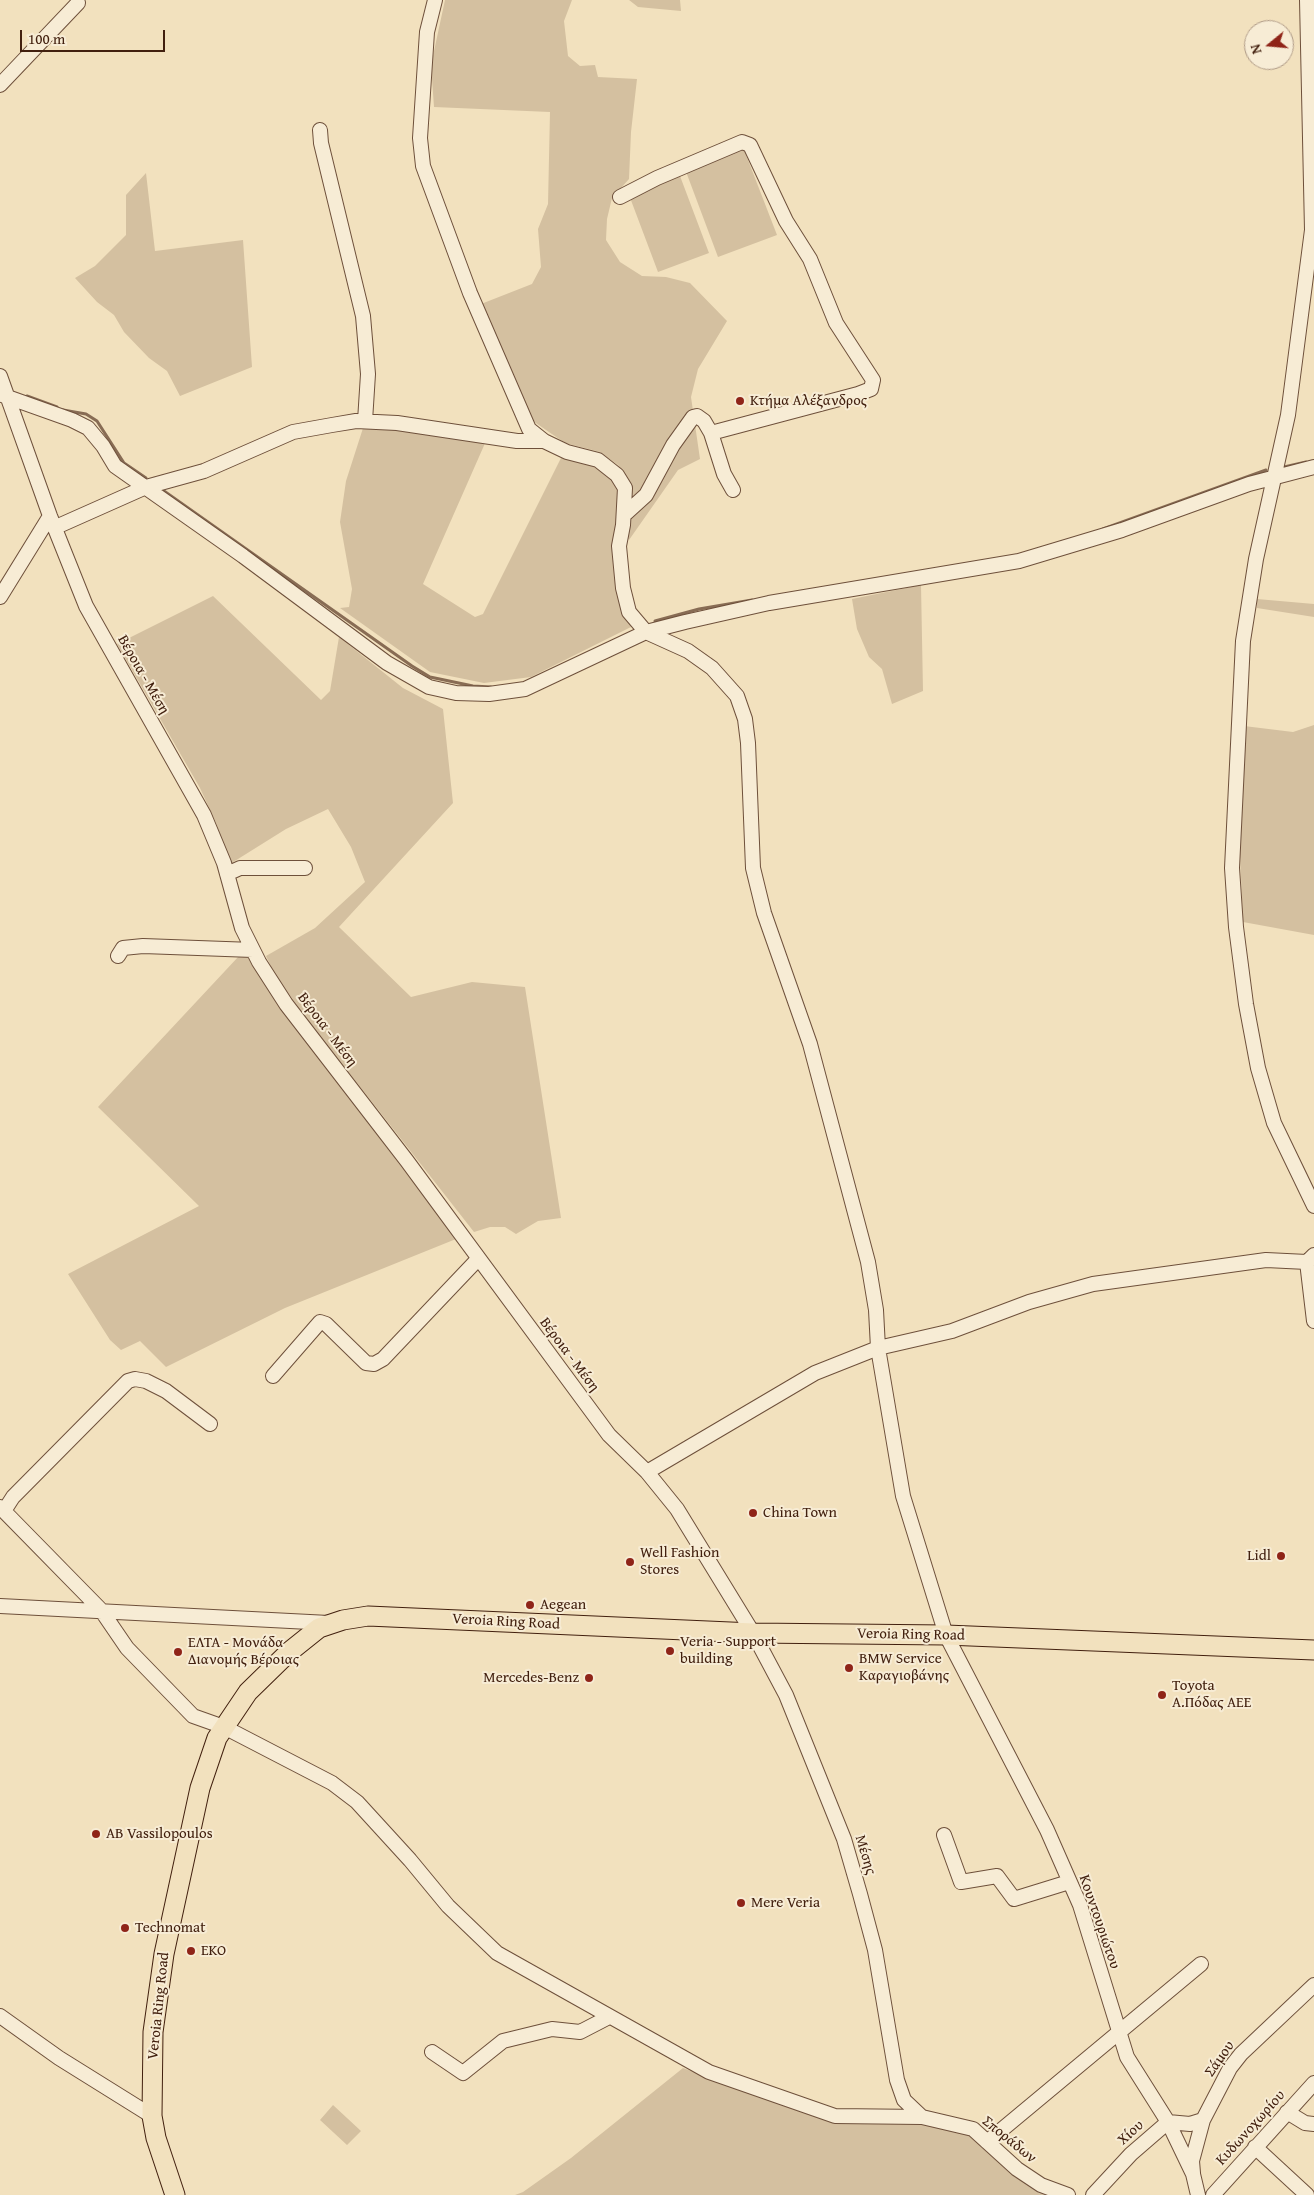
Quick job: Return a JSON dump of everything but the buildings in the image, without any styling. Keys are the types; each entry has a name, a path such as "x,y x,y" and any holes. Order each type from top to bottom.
{"main road":[{"name":"Verοia Ring Road","path":"174,2195 158,2146 152,2116 153,2032 164,1954 200,1788 217,1738 248,1692 270,1669 309,1634 332,1623 368,1616 753,1633 946,1635 1314,1650"}],"street":[{"path":"435,0 427,32 420,138 423,166 470,293 529,429 544,441 567,452 598,460 618,474 625,488 624,515 619,546 623,588 629,612 646,632"},
{"path":"1307,0 1312,230 1288,414 1274,476 1243,641 1232,868 1240,965 1258,1068 1274,1123 1314,1206"},
{"path":"0,85 78,3"},
{"path":"320,130 321,143 363,316 368,374 365,422"},
{"path":"620,197 657,178 742,142 750,145 786,221 810,259 836,323 873,380 871,390 711,433"},
{"name":"Βέροια - Μέση","path":"0,376 3,395 90,613 204,815 227,874 242,928 253,950 286,1004 407,1161 609,1435 647,1472 677,1508 753,1633"},
{"path":"3,395 72,420 88,428 103,446 115,466 243,556 387,663 428,687 456,693 489,694 526,689 646,632 769,604 1019,561 1122,530 1274,476 1314,467"},
{"path":"624,515 646,495 672,445 693,417 701,417 711,433 724,474 733,490"},
{"path":"0,597 53,522 146,487 204,471 294,432 365,422 397,423 517,441 544,441"},
{"name":"Κουντουριώτου","path":"646,632 688,651 712,668 737,696 745,719 748,743 751,848 754,875 764,913 810,1044 873,1286 878,1348 902,1496 946,1635 1047,1830 1080,1905 1126,2057 1168,2122 1192,2174 1198,2195"},
{"path":"227,874 240,868 305,868"},
{"path":"118,956 122,948 143,946 253,950"},
{"path":"273,1376 320,1322 326,1324 366,1363 374,1364 383,1359 478,1259"},
{"path":"647,1472 815,1373 878,1348 952,1331 1029,1302 1093,1284 1266,1260 1310,1259 1314,1321"},
{"path":"2,1509 128,1382 134,1379 146,1381 166,1391 210,1424"},
{"name":"Σποράδων","path":"2,1509 101,1610 127,1648 194,1716 224,1727 332,1783 357,1802 410,1860 448,1906 497,1953 708,2072 835,2116 922,2118 973,2129 1017,2169 1041,2185 1068,2195"},
{"path":"0,1606 101,1610 235,1620 332,1623"},
{"name":"Μέσης","path":"753,1633 786,1695 844,1839 875,1950 897,2080 904,2100 922,2118"},
{"path":"944,1835 961,1882 997,1876 1014,1899 1069,1882"},
{"path":"988,2142 1117,2032 1201,1964"},
{"name":"Σάμου","path":"1192,2174 1192,2161 1203,2120 1227,2074 1241,2054 1314,1984"},
{"path":"0,2016 59,2058 152,2116"},
{"path":"432,2052 463,2073 503,2041 552,2029 580,2032 609,2017"},
{"name":"Κυδωνοχωρίου","path":"1213,2195 1314,2084"},
{"path":"1287,2112 1304,2123 1314,2124"},
{"name":"Χίου","path":"1093,2195 1131,2154 1168,2122 1190,2124 1203,2120"},
{"path":"1255,2147 1307,2195"}],"shaded area":[{"path":"445,0 572,0 564,21 568,56 580,66 595,65 598,77 637,79 631,132 629,179 612,198 607,219 606,240 620,262 642,276 666,277 690,283 727,321 698,369 691,397 700,459 678,470 629,540 626,535 624,473 618,465 600,452 565,443 530,419 481,304 532,284 541,267 538,229 548,204 550,112 434,107 431,65"},
{"path":"629,0 680,0 681,11 638,7"},
{"path":"743,147 777,235 718,257 685,169"},
{"path":"146,173 155,251 243,240 252,367 180,396 167,371 149,358 124,332 114,315 97,302 75,278 95,266 126,235 126,195"},
{"path":"680,176 709,253 658,272 629,195"},
{"path":"364,425 486,441 423,584 475,617 483,614 563,454 596,463 621,488 625,614 631,627 531,677 484,683 430,672 340,608 349,607 352,589 340,522 346,481"},
{"path":"921,585 923,691 892,704 882,669 869,657 857,629 852,599"},
{"path":"213,596 321,700 330,691 339,637 403,688 443,709 453,803 339,927 411,997 472,982 525,987 561,1218 538,1221 516,1234 505,1227 490,1227 474,1232 303,1014 274,973 266,956 315,928 365,882 351,847 328,809 286,829 230,864 216,823 200,788 117,644"},
{"path":"1257,599 1314,604 1314,617 1257,608"},
{"path":"1314,725 1314,935 1243,922 1239,832 1244,726 1293,732"},
{"path":"239,956 248,957 287,1016 456,1239 285,1308 166,1367 140,1341 121,1350 110,1340 68,1274 199,1206 98,1107"},
{"path":"683,2068 795,2110 836,2120 911,2122 940,2126 969,2135 1015,2176 1035,2189 1050,2195 515,2195 523,2192 571,2158"},
{"path":"333,2105 361,2131 347,2145 320,2120"}],"waterway":[{"path":"27,396 57,407"},
{"path":"63,410 86,414 97,421 124,463 146,478"},
{"path":"1284,467 1306,462"},
{"path":"1103,529 1266,470"},
{"path":"164,491 430,677 473,686 491,687"},
{"path":"655,621 699,609 752,600"}],"place":[{"name":"Κτήμα Αλέξανδρος","path":"740,401"},
{"name":"China Town","path":"753,1513"},
{"name":"Lidl","path":"1281,1556"},
{"name":"Well Fashion Stores","path":"630,1562"},
{"name":"Aegean","path":"530,1605"},
{"name":"Veria - Support building","path":"670,1651"},
{"name":"ΕΛΤΑ - Μονάδα Διανομής Βέροιας","path":"178,1652"},
{"name":"BMW Service Καραγιοβάνης","path":"849,1668"},
{"name":"Mercedes-Benz","path":"589,1678"},
{"name":"Toyota Α.Πόδας ΑΕΕ","path":"1162,1695"},
{"name":"AB Vassilopoulos","path":"96,1834"},
{"name":"Mere Veria","path":"741,1903"},
{"name":"Technomat","path":"125,1928"},
{"name":"EKO","path":"191,1951"}]}
